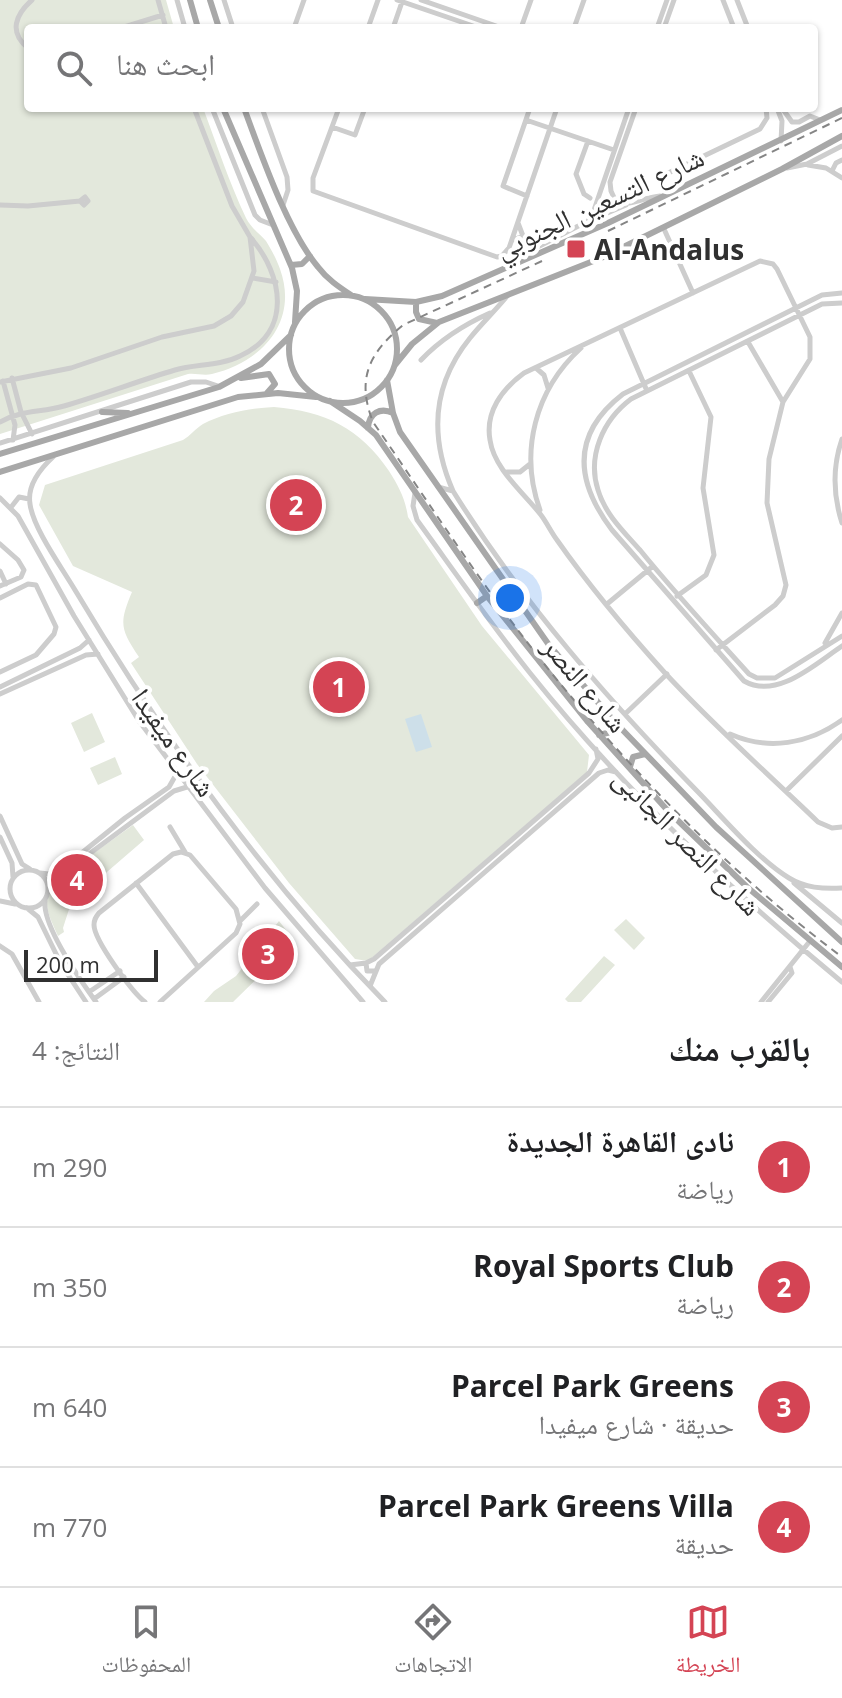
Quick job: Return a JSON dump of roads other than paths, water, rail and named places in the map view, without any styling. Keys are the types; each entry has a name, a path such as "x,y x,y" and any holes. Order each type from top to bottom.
{"main road":[{"path":"190,0 197,24"},
{"path":"210,0 218,24"},
{"name":"شارع التسعين الجنوبي","path":"365,299 416,302 442,296 665,196 842,110"},
{"path":"225,112 291,265 297,291 295,325"},
{"path":"246,112 283,205 310,256 326,276 351,295"},
{"name":"شارع التسعين الجنوبي","path":"395,365 412,344 439,322 582,266 664,229 842,136"},
{"path":"291,265 302,264 310,256"},
{"path":"0,472 238,397 290,393 326,400 342,403 366,398 387,380 395,365 397,346 393,328 384,313 365,299 351,295 320,300 309,307 291,335 290,358 296,376 306,389 326,400"},
{"path":"416,302 419,319 427,323 439,322"},
{"path":"0,454 219,387 269,358 291,335"},
{"path":"236,379 269,374 275,384 267,393"},
{"name":"شارع النصر","path":"387,380 400,432 549,645 613,720 703,814 842,942"},
{"name":"شارع النصر","path":"326,400 368,428 383,444 487,596 599,735 669,812 747,887 842,967"},
{"path":"368,428 376,412 384,410 393,413"},
{"path":"102,412 136,413"},
{"path":"477,603 487,596"},
{"path":"520,604 528,598"},
{"path":"599,735 611,732 613,720"},
{"path":"630,769 633,757 645,754"},
{"path":"703,814 711,806"},
{"path":"662,819 669,812"},
{"path":"769,878 777,870"},
{"path":"740,895 747,887"}],"street":[{"path":"24,44 15,26 19,14 32,0"},
{"path":"158,0 165,24"},
{"path":"177,0 184,24"},
{"path":"295,24 304,0"},
{"path":"369,24 378,0"},
{"path":"421,0 491,24"},
{"path":"446,8 449,0"},
{"path":"522,24 531,0"},
{"path":"575,24 584,0"},
{"path":"664,23 667,0"},
{"path":"664,23 674,0"},
{"path":"225,1 232,24"},
{"path":"394,24 400,1 467,24"},
{"path":"732,24 724,3 737,1 746,24"},
{"path":"425,10 428,2"},
{"path":"135,24 163,15"},
{"path":"0,422 21,412 64,406 175,370 227,361 243,355 260,342 270,327 277,303 276,282 268,260 232,206 196,112"},
{"path":"214,112 255,215 273,225"},
{"path":"263,112 287,177 288,190 283,205"},
{"path":"338,112 312,182 311,188 315,193 497,257 505,253 511,240 556,112"},
{"path":"332,127 355,135 364,112"},
{"path":"527,196 503,186 529,112"},
{"path":"627,205 614,198 609,176 614,150 628,112"},
{"path":"588,221 634,112"},
{"path":"662,176 760,129 767,118 766,112"},
{"path":"781,112 781,141"},
{"path":"783,112 792,122 810,116 821,120"},
{"path":"526,120 614,150"},
{"path":"588,141 576,174 584,194 590,198"},
{"path":"782,169 807,164 842,146"},
{"path":"832,171 836,163 842,160"},
{"path":"807,164 832,171 842,178"},
{"path":"509,268 523,255 588,221 644,197 665,196"},
{"path":"0,205 80,201"},
{"path":"664,229 693,293"},
{"path":"13,440 13,415 3,393 2,382 71,368 162,337 214,326 239,309 253,278 255,264 250,237"},
{"path":"716,650 775,605 785,591 786,580 766,486 771,439 783,402 811,354 810,337 777,269 767,261 760,261 512,381 502,392 491,418 490,441 493,453 506,472 607,604 667,674 818,822 832,828 842,827"},
{"path":"253,278 276,282"},
{"path":"842,293 822,295 643,383 609,405 586,444 583,474 599,513 646,572 744,681 758,687 778,686 842,646"},
{"name":"شارع النصر الجانبى","path":"508,295 461,351 441,394 437,440 443,468 453,491 528,598 625,714 711,806 786,876"},
{"path":"842,303 822,304 625,403 607,424 597,449 595,470 598,491 606,508 677,596 749,674 766,680 783,674 842,637"},
{"path":"421,360 455,330 494,311"},
{"path":"620,328 647,391"},
{"path":"748,333 751,335 748,342"},
{"path":"741,337 740,342 748,342"},
{"path":"748,342 783,402"},
{"path":"543,517 535,497 531,464 534,428 548,389 564,365 584,345"},
{"path":"536,368 544,375 548,389"},
{"path":"677,596 706,575 714,555 703,488 711,417 689,371"},
{"path":"15,393 24,376"},
{"path":"12,378 21,412 32,434"},
{"path":"0,443 191,382 206,382 219,387"},
{"path":"842,439 834,474 842,523"},
{"path":"12,508 19,497 29,499 36,477 53,457"},
{"path":"506,472 520,472 531,464"},
{"path":"437,487 453,491"},
{"name":"شارع النصر الجانبى","path":"415,493 413,506 417,520 536,680 662,819 740,895 842,982"},
{"name":"شارع ميفيدا","path":"0,498 12,508 139,721 265,888 363,1002"},
{"name":"شارع ميفيدا","path":"29,499 32,514 92,618 180,751 265,865 385,1002"},
{"path":"0,546 24,568 21,577 3,585 0,571"},
{"path":"607,604 653,566"},
{"path":"0,598 28,584 36,585 56,627 54,634 36,655 1,672 7,683"},
{"path":"822,648 842,613"},
{"path":"0,687 66,655 89,640"},
{"path":"0,694 89,654 98,654"},
{"path":"66,655 70,662"},
{"path":"51,662 55,669"},
{"path":"625,714 667,674"},
{"path":"726,733 757,743 789,743 815,736 842,720"},
{"path":"786,791 842,736"},
{"path":"596,748 596,765"},
{"path":"350,965 366,963 410,930 596,765 603,765 603,771"},
{"path":"370,987 374,971 429,919 603,771 619,773"},
{"path":"124,977 95,1000 47,918 45,899 54,880 169,787 177,773"},
{"path":"0,816 20,861 31,870 49,874 68,864 133,816 174,791 187,787"},
{"path":"170,827 186,853 236,909 241,920"},
{"path":"0,837 13,867 10,887 0,900 23,907 37,907 45,899"},
{"path":"145,1002 124,977 95,932 94,922 99,913 173,854 186,853"},
{"path":"255,875 262,873 265,865"},
{"path":"12,879 18,873 31,870"},
{"path":"40,873 45,877 48,889"},
{"path":"786,876 810,886 842,888"},
{"path":"786,876 842,923"},
{"path":"265,888 271,881 278,880"},
{"path":"136,883 198,967"},
{"path":"10,887 12,898 38,917 83,1001"},
{"path":"160,1002 236,933 241,920 257,904"},
{"path":"761,1002 810,941"},
{"path":"0,946 12,954 39,1002"},
{"path":"366,963 367,971 374,971"},
{"path":"768,1002 792,973 790,967"},
{"path":"89,992 120,971"}],"water":[{"path":"421,714 432,747 416,752 405,719"}],"railway":[{"path":"608,231 842,118"},
{"path":"542,261 403,325 391,335 374,357 366,380 368,407 373,422 516,628 599,729 663,799 732,865 842,957"}],"place":[{"name":"Al-Andalus","path":"576,249"},
{"name":"Royal Sports Club","path":"296,505"},
{"name":"نادى القاهرة الجديدة","path":"339,687"},
{"name":"Parcel Park Greens Villa","path":"77,880"},
{"name":"Parcel Park Greens","path":"268,954"}]}
